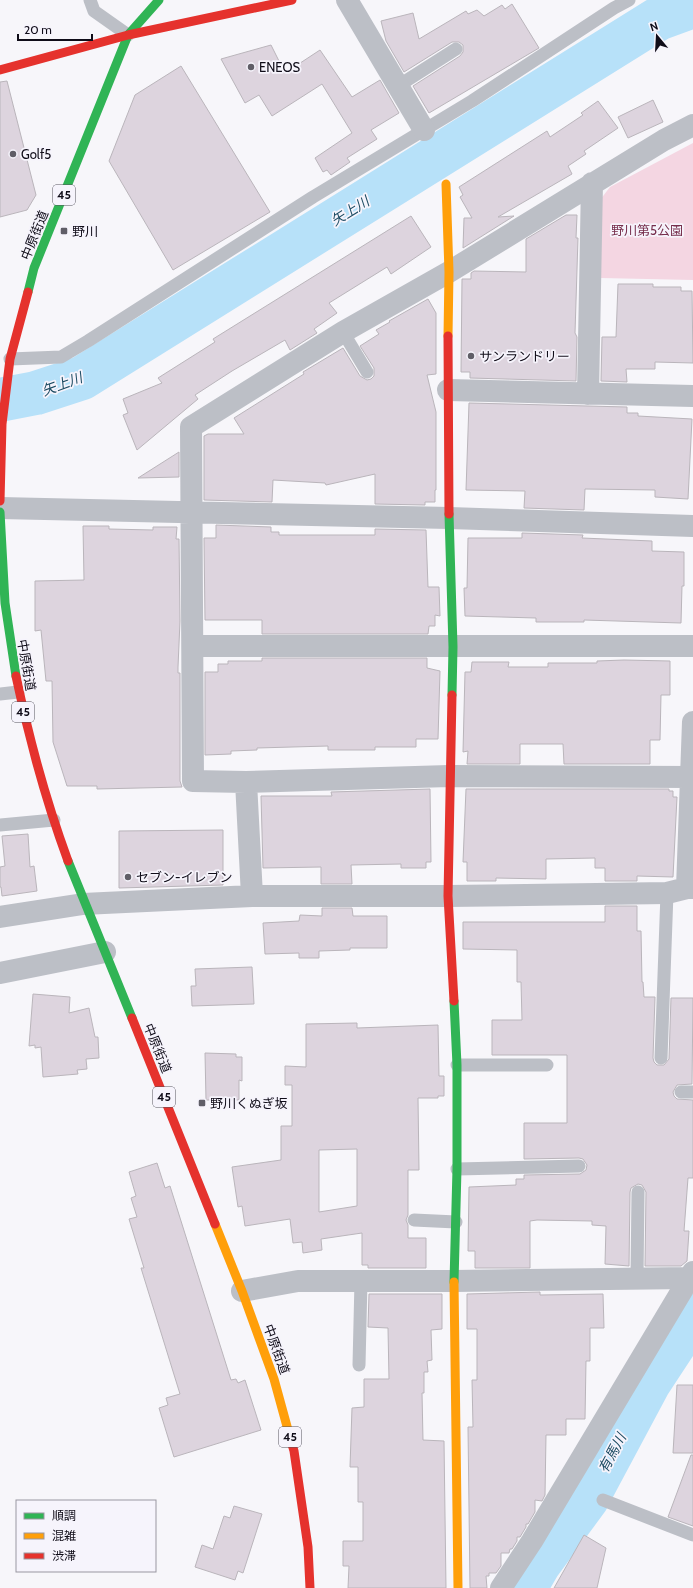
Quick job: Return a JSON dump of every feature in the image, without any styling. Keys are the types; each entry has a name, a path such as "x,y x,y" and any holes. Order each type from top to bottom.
{"main road":[{"name":"中原街道","path":"0,501 1,424 5,360 34,268 128,35 159,0"},
{"path":"0,70 128,35 292,0"},
{"path":"446,184 449,272 449,518 453,647 448,776 448,896 457,1065 457,1169 454,1281 458,1588"},
{"name":"中原街道","path":"0,512 8,632 18,692 34,753 54,820 83,904 105,952 242,1291 274,1379 294,1451 308,1547 310,1588"}],"street":[{"path":"347,0 424,130"},
{"path":"691,777 448,776 246,782 193,781 193,646 190,512 191,427 343,332 449,272 592,183 664,140 693,125"},
{"path":"588,394 592,183"},
{"path":"448,390 693,396"},
{"path":"0,508 449,518 693,526"},
{"path":"193,646 693,646"},
{"path":"0,917 83,904 252,896 448,896 682,890 691,777 693,722"},
{"path":"246,782 252,896"},
{"path":"0,973 105,952"},
{"path":"242,1291 298,1281 454,1281 692,1276"},
{"path":"500,1588 536,1534 692,1276"}],"lane":[{"path":"90,0 94,11 128,35"},
{"path":"5,360 61,357 313,197 424,130 629,0"},
{"path":"398,86 456,49"},
{"path":"343,332 367,372"},
{"path":"0,694 18,692"},
{"path":"0,825 54,820"},
{"path":"661,1058 682,890"},
{"path":"457,1065 547,1065"},
{"path":"457,1169 579,1166"},
{"path":"637,1278 638,1192"},
{"path":"414,1220 456,1222"},
{"path":"359,1365 361,1281"},
{"path":"603,1500 693,1535"}],"green space":[{"name":"野川第5公園","path":"693,143 693,280 601,278 600,200 610,187"}],"building":[{"path":"512,4 539,48 429,113 413,86 460,56 463,52 463,45 459,42 452,42 404,72 386,41 381,21 413,13 419,39 466,11 468,14 477,10 484,16 502,5 505,9"},
{"path":"271,45 285,73 320,50 352,97 380,80 399,113 371,130 377,139 347,158 350,162 331,175 327,170 323,172 315,158 352,133 322,84 272,116 259,95 245,103 221,59"},
{"path":"181,66 270,212 173,270 109,161 135,95"},
{"name":"Golf5","path":"7,81 36,195 27,210 0,217 0,82"},
{"path":"653,100 663,122 628,138 618,117"},
{"path":"598,101 618,128 584,151 586,154 568,166 572,174 498,217 514,216 463,248 464,218 472,218 460,197 463,195 459,187 547,131 550,137 583,115 581,113"},
{"path":"566,215 577,215 576,238 578,238 575,333 577,337 576,381 470,378 470,372 461,372 462,279 471,279 471,273 474,271 526,272 526,239"},
{"path":"411,216 431,247 391,274 387,267 329,303 337,313 314,329 317,333 290,350 285,340 195,395 198,399 137,450 123,415 128,413 123,399 162,383 158,378 215,342 213,339"},
{"path":"618,284 653,284 653,287 681,287 681,291 692,291 693,363 655,362 655,369 626,369 627,382 601,381 602,337 616,337"},
{"path":"428,299 436,313 436,374 427,375 436,412 435,502 425,502 425,505 375,504 375,474 326,485 325,483 273,480 272,502 204,500 204,436 208,434 244,434 234,418 304,374 303,372 343,348 360,376 367,380 371,379 374,376 374,368 360,346 379,334 376,330 390,322 389,321"},
{"path":"469,403 627,407 627,413 638,413 638,416 692,419 688,499 655,497 655,490 585,489 584,510 524,508 525,491 466,490"},
{"path":"179,452 179,477 138,478"},
{"path":"216,525 271,527 271,532 279,532 279,535 375,535 375,529 426,530 428,587 439,587 440,616 435,615 435,626 429,626 428,634 262,634 262,620 205,620 204,538 216,538"},
{"path":"83,526 109,526 109,529 153,530 153,527 177,527 176,539 179,539 180,621 178,673 180,673 180,781 182,787 97,789 97,786 67,786 53,742 52,681 46,681 41,630 35,631 35,581 84,580"},
{"path":"522,533 583,535 582,538 652,541 652,551 684,552 684,586 682,586 681,623 584,620 584,622 536,622 536,618 465,616 464,588 467,588 468,538 522,538"},
{"path":"262,658 427,658 427,668 440,671 438,739 416,739 416,747 375,747 375,750 328,750 328,746 257,748 257,750 231,751 231,754 205,755 205,672 218,672 218,664 228,664 228,661 262,661"},
{"path":"597,661 670,661 670,695 661,695 660,740 650,740 650,764 564,764 563,744 520,744 520,764 467,764 468,751 463,752 465,672 471,672 472,662 509,662 508,667 548,667 548,663 597,663"},
{"path":"430,789 431,862 426,862 426,868 401,868 401,864 351,865 352,884 321,884 321,867 263,868 261,796 332,796 331,792"},
{"path":"466,789 669,789 669,791 673,791 673,797 677,797 673,877 637,876 637,881 605,881 605,868 595,868 595,858 546,859 546,879 496,878 496,881 467,881 467,862 463,862"},
{"path":"223,830 223,885 119,888 119,831"},
{"path":"28,834 30,867 34,866 37,891 2,896 0,887 0,867 5,866 2,836"},
{"path":"605,906 637,906 637,931 641,931 642,982 644,997 655,997 653,1058 657,1065 664,1065 669,1059 671,998 693,998 692,1084 677,1085 673,1092 677,1099 693,1100 693,1178 688,1178 684,1231 689,1231 687,1261 681,1266 645,1266 646,1192 642,1185 638,1184 631,1188 630,1192 629,1266 605,1264 606,1226 592,1225 592,1221 537,1220 530,1221 530,1268 475,1268 475,1251 468,1251 469,1187 516,1185 516,1179 524,1179 524,1175 580,1174 586,1170 587,1165 583,1159 579,1158 524,1159 524,1123 567,1123 567,1055 492,1055 492,1020 522,1020 521,982 517,982 517,950 463,949 463,922 605,922"},
{"path":"322,908 352,908 353,916 387,916 387,948 350,948 350,950 319,951 319,958 299,958 299,953 265,954 263,923 299,921 300,915 322,916"},
{"path":"252,967 254,1004 192,1006 191,986 196,986 195,969"},
{"path":"33,994 70,997 69,1013 89,1008 95,1037 98,1037 99,1058 86,1059 87,1069 77,1070 78,1074 43,1077 41,1047 35,1048 35,1045 29,1046"},
{"path":"357,1023 357,1028 438,1025 439,1076 444,1076 444,1096 438,1096 438,1098 418,1098 419,1170 408,1170 408,1215 406,1220 408,1225 408,1238 426,1238 426,1268 368,1268 368,1265 362,1265 362,1233 321,1239 322,1250 303,1253 302,1242 293,1243 290,1219 245,1226 242,1206 238,1207 232,1167 281,1160 281,1126 292,1126 292,1085 285,1085 285,1066 306,1067 306,1024","holes":["357,1149 357,1206 319,1212 319,1150"]},
{"path":"205,1053 236,1054 236,1057 242,1057 242,1081 239,1080 239,1100 206,1100"},
{"path":"157,1163 165,1188 170,1186 231,1380 236,1379 238,1383 245,1380 261,1430 174,1457 159,1408 168,1405 166,1398 180,1394 141,1268 144,1268 129,1219 137,1217 131,1198 136,1196 129,1172"},
{"path":"540,1292 540,1295 603,1294 604,1328 590,1328 590,1361 586,1361 585,1419 566,1419 566,1435 546,1435 545,1495 542,1501 535,1500 535,1512 528,1524 526,1524 526,1527 520,1537 517,1537 517,1541 512,1549 510,1549 509,1553 501,1553 501,1566 496,1573 489,1573 489,1576 486,1576 487,1588 470,1588 468,1427 473,1427 472,1380 477,1380 477,1329 467,1329 467,1294"},
{"path":"369,1294 442,1294 442,1329 431,1330 432,1360 427,1361 428,1372 424,1372 424,1393 422,1393 423,1440 444,1441 446,1588 348,1588 349,1566 343,1566 343,1541 363,1541 363,1502 358,1502 358,1467 350,1467 352,1408 364,1407 364,1379 389,1379 388,1328 368,1327"},
{"path":"677,1385 693,1385 693,1453 673,1453"},
{"path":"691,1455 693,1455 693,1526 668,1517"},
{"path":"234,1506 262,1514 243,1573 238,1571 235,1580 195,1567 202,1545 213,1549 224,1516 230,1518"},
{"path":"584,1535 606,1548 597,1588 554,1588"}],"waterway":[{"name":"矢上川","path":"0,400 36,393 82,378 658,19 693,6"},
{"name":"有馬川","path":"525,1588 539,1564 587,1499 649,1383 693,1316"}],"traffic: fast":[{"path":"28,292 34,268 128,35 159,0"},
{"path":"0,512 5,603 16,676"},
{"path":"449,514 453,647 452,695"},
{"path":"68,861 132,1018"},
{"path":"454,1001 457,1065 457,1169 454,1282"}],"traffic: slow":[{"path":"446,184 449,272 448,336"},
{"path":"215,1224 242,1291 274,1379 291,1441"},
{"path":"454,1282 458,1588"}],"traffic: jam":[{"path":"128,35 292,0"},
{"path":"0,70 128,35"},
{"path":"0,501 2,424 10,359 28,292"},
{"path":"448,336 449,514"},
{"path":"16,676 39,770 52,816 68,861"},
{"path":"452,695 448,896 454,1001"},
{"path":"132,1018 215,1224"},
{"path":"291,1441 294,1451 308,1547 310,1588"}],"place":[{"name":"ENEOS","path":"251,67"},
{"name":"Golf5","path":"13,154"},
{"name":"野川","path":"64,231"},
{"name":"サンランドリー","path":"471,356"},
{"name":"セブン-イレブン","path":"128,877"},
{"name":"野川くぬぎ坂","path":"202,1103"}]}
